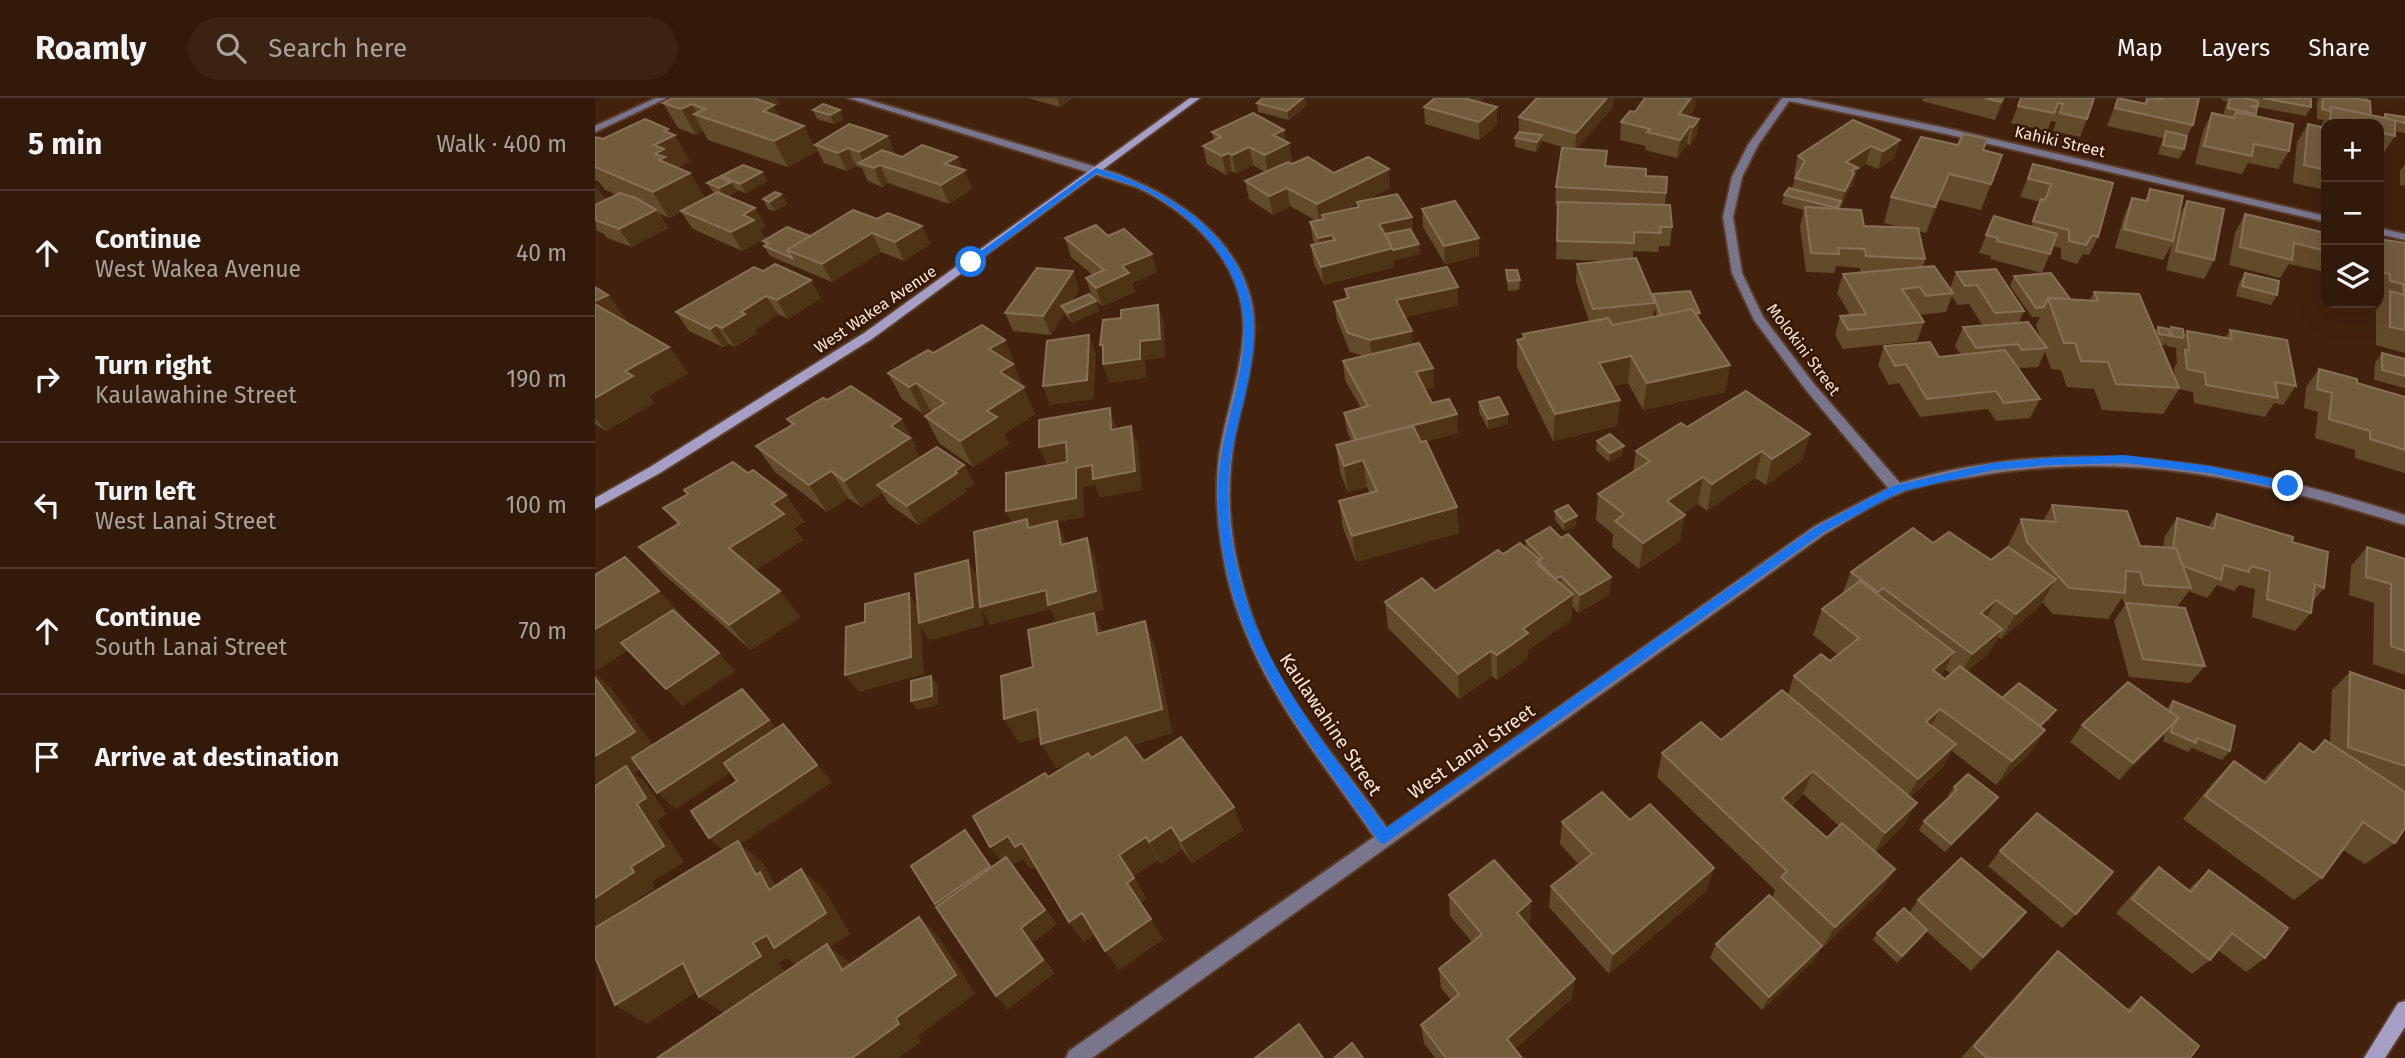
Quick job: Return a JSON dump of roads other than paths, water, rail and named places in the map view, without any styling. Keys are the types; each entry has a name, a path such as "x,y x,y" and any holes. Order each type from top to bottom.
{"street":[{"path":"595,129 663,98"},
{"name":"Kaulawahine Street","path":"852,98 1142,186 1180,209 1208,233 1235,271 1245,296 1249,332 1240,396 1224,473 1230,562 1249,628 1275,681 1384,837"},
{"name":"West Wakea Avenue","path":"595,504 655,470 868,336 1196,98"},
{"name":"Kahiki Street","path":"1787,98 1946,131 2321,218"},
{"name":"Molokini Street","path":"1787,98 1752,145 1737,177 1728,217 1737,273 1758,318 1810,387 1897,489"},
{"path":"2384,231 2405,236"},
{"name":"West Lanai Street","path":"1076,1058 1820,530 1897,489 1993,467 2049,461 2125,459 2210,469 2314,491 2405,520"},
{"path":"2374,1058 2405,1010"}]}
